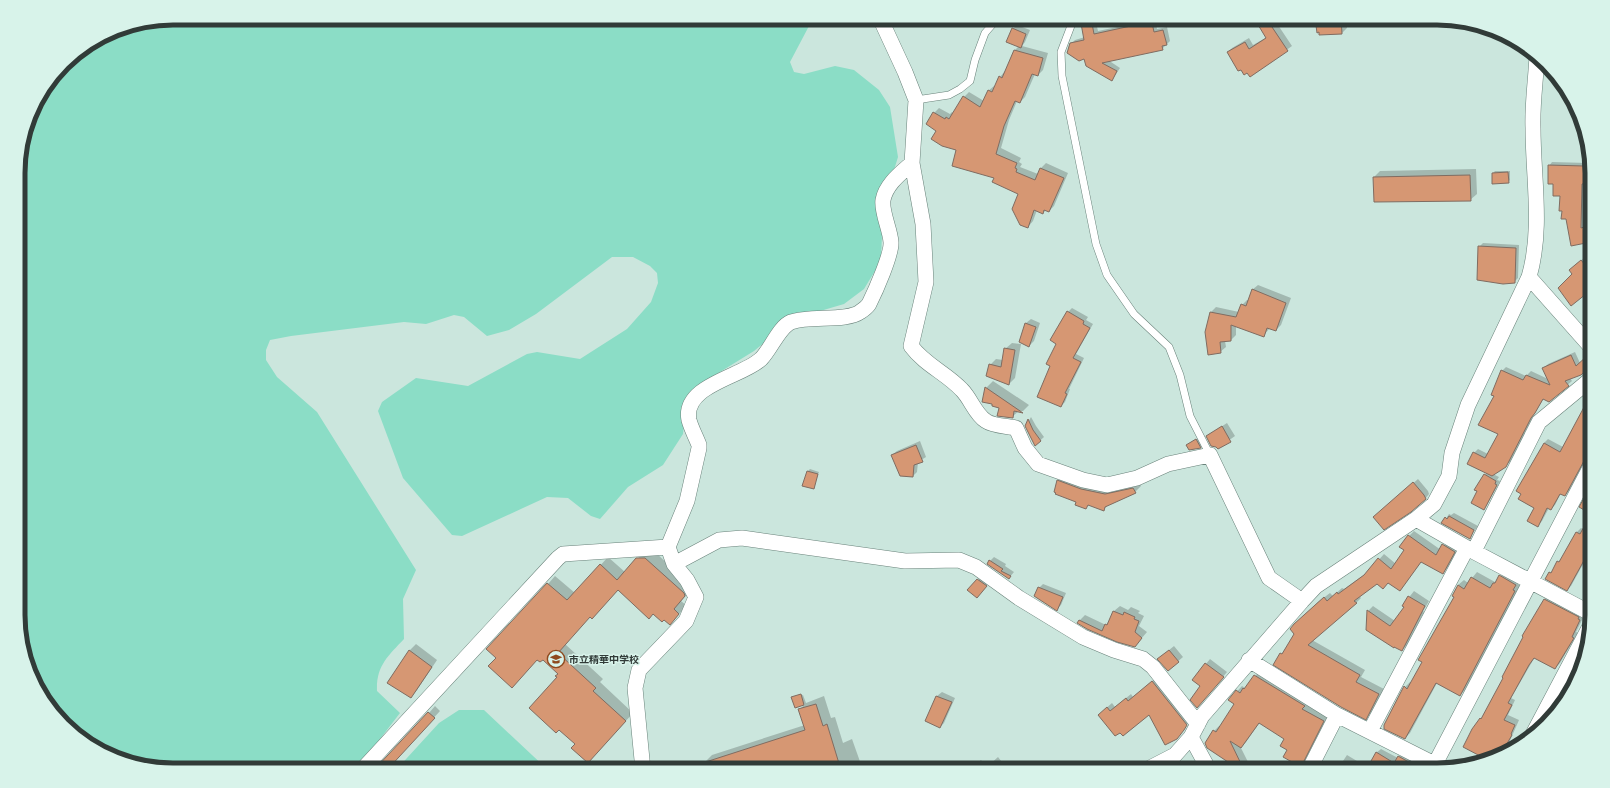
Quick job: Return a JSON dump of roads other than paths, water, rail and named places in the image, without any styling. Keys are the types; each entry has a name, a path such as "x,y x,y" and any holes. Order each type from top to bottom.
{"street":[{"path":"883,25 916,100 912,163 924,224 926,282 911,346 918,356 962,390 980,416 987,422 1016,428 1025,448 1038,464 1083,480 1107,485 1137,478 1168,464 1210,455 1269,578 1302,601"},
{"path":"1160,763 1175,755 1195,731 1202,716 1249,660 1316,586 1416,519 1434,504 1449,476 1452,453 1468,405 1529,277 1533,264 1536,234 1536,173 1533,128 1537,63"},
{"path":"642,763 635,688 638,670 686,621 696,597 687,580 674,564 668,547 687,501 699,448 689,419 690,408 693,400 701,391 750,367 760,359 784,327 791,322 807,318 850,316 859,314 868,305 888,257 891,243 890,228 883,209 883,200 891,182 912,163"},
{"path":"1529,277 1585,340"},
{"path":"1370,731 1539,422 1585,384"},
{"path":"1443,763 1531,582 1585,478"},
{"path":"1416,519 1470,550 1585,610"},
{"path":"674,564 719,540 742,538 905,561 959,560 976,567 1019,598 1083,637 1114,650 1143,658 1153,667 1195,731 1207,763"},
{"path":"368,763 563,554 668,547"},
{"path":"1539,722 1583,639"},
{"path":"1249,660 1337,715 1433,763"},
{"path":"1313,763 1337,715"}],"lane":[{"path":"916,100 949,95 960,89 970,80 975,60 985,33 992,25"},
{"path":"1071,25 1061,52 1062,76 1096,244 1107,275 1134,314 1170,347 1180,375 1190,416 1210,455"}],"place":[{"name":"市立精華中学校","path":"556,659"}]}
